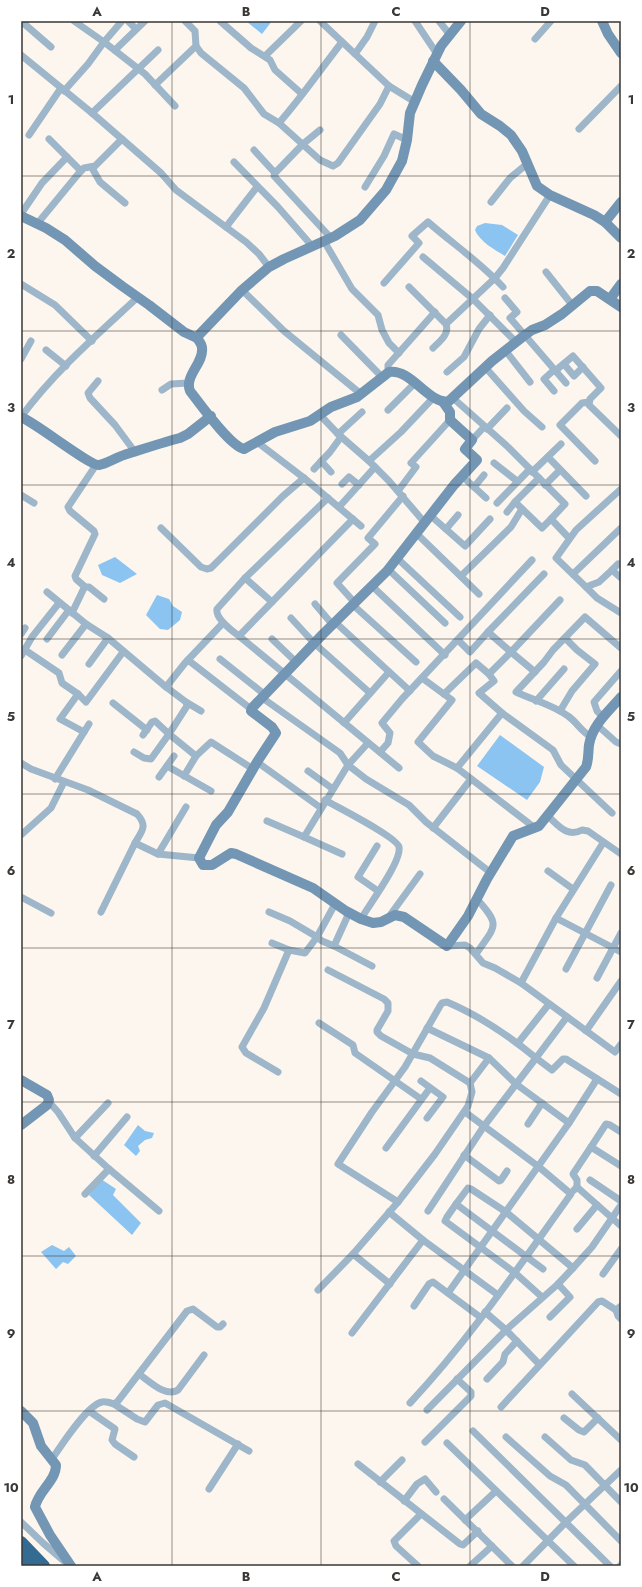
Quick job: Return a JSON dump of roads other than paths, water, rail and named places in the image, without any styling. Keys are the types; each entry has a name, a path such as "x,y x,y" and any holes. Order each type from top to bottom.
{"highway":[{"path":"21,1542 44,1566"},
{"path":"21,1557 30,1566"}],"street":[{"path":"21,21 51,47"},
{"path":"74,21 116,50 155,85 175,106"},
{"path":"29,135 63,89 88,64 122,21"},
{"path":"128,21 136,29"},
{"path":"116,50 145,21"},
{"path":"185,21 195,31 196,46 202,53 244,88 264,114 278,123 320,160 332,166 338,163 380,104 389,86"},
{"path":"220,21 251,48 270,60 275,70 302,94"},
{"path":"265,56 301,21"},
{"path":"320,21 389,86 415,102"},
{"path":"355,54 367,38 376,21"},
{"path":"415,21 435,57 481,114 511,135 522,151 537,186 550,195 594,215 605,222 621,238"},
{"path":"439,21 450,35"},
{"path":"197,338 242,290 269,267 328,239 360,220 386,190 402,161 407,140 410,113 441,46 461,21"},
{"path":"535,39 551,21"},
{"path":"602,21 608,34 621,52"},
{"path":"278,123 291,109 342,42"},
{"path":"155,85 196,46"},
{"path":"92,113 158,50"},
{"path":"21,55 122,139 161,173 176,190 250,246 269,267"},
{"path":"578,129 621,86"},
{"path":"275,173 303,144 320,130"},
{"path":"365,187 384,156 394,134 407,140"},
{"path":"49,139 81,171"},
{"path":"37,224 84,168 92,168 122,139"},
{"path":"254,150 275,173 274,176 328,239 352,289 378,315 382,330 389,343 399,353"},
{"path":"67,157 42,183 22,218 46,228 65,240 95,266 184,332 197,338 202,344 202,351 188,383 190,391 230,440 239,448 247,449 275,432 310,421 331,407 361,394 386,375 399,373 439,399 451,414 450,420 411,463 416,467 400,494 368,538 375,544 337,583 354,604 416,662"},
{"path":"234,162 278,207 312,246"},
{"path":"490,202 510,178 527,164"},
{"path":"92,168 100,182 125,203"},
{"path":"226,227 257,187"},
{"path":"446,324 495,278 530,228 550,195"},
{"path":"605,222 621,202"},
{"path":"384,283 419,244 412,236 428,222 474,258 503,287"},
{"path":"423,257 473,299 516,342"},
{"path":"546,272 573,306"},
{"path":"21,284 55,305 92,341"},
{"path":"610,299 621,284"},
{"path":"409,287 435,312 446,324 448,329 433,348"},
{"path":"242,290 284,331 361,394"},
{"path":"439,399 449,401 485,367 524,335 545,325 573,306 588,292 592,290 597,291 621,307"},
{"path":"138,297 66,366 32,402 21,417 31,421 81,456 98,465 180,438 188,434 211,416"},
{"path":"505,298 517,312 510,318 566,383"},
{"path":"386,375 388,365 435,312"},
{"path":"447,372 464,356 479,329 490,315"},
{"path":"341,335 386,375"},
{"path":"21,359 31,341"},
{"path":"46,350 66,366"},
{"path":"505,350 530,382"},
{"path":"554,391 544,379 573,356 601,388 589,402"},
{"path":"564,364 574,376 583,367"},
{"path":"485,367 524,411 542,427"},
{"path":"98,381 88,393 90,398 115,425 135,452"},
{"path":"162,390 171,384 188,383"},
{"path":"388,410 415,383"},
{"path":"453,398 508,447 565,504 542,528 515,502"},
{"path":"369,461 439,399"},
{"path":"589,402 590,406 621,436"},
{"path":"589,402 582,403 560,425 594,460"},
{"path":"251,710 314,643 389,570 462,476 477,460 465,448 507,408"},
{"path":"314,469 340,436 362,412"},
{"path":"320,415 340,436 369,461 400,494 428,519 446,529 465,546 490,519"},
{"path":"450,420 472,440"},
{"path":"257,442 304,478 361,526"},
{"path":"497,503 517,481 548,457 561,444"},
{"path":"548,457 586,496"},
{"path":"321,461 331,472"},
{"path":"494,463 517,481"},
{"path":"96,464 68,509 95,532 75,576 76,579 84,587 89,587 104,599"},
{"path":"339,507 375,467"},
{"path":"545,485 560,470"},
{"path":"474,487 484,475"},
{"path":"462,476 486,498"},
{"path":"342,484 349,477 358,485"},
{"path":"161,528 201,567 207,570 211,568 283,496 304,478"},
{"path":"507,512 539,478"},
{"path":"621,489 582,523 569,538 556,558 597,598 621,613"},
{"path":"21,496 34,503"},
{"path":"328,498 245,578 216,609 216,613 227,628 285,673 344,724 399,768"},
{"path":"461,576 511,527 522,509"},
{"path":"446,529 458,515"},
{"path":"239,636 353,519"},
{"path":"550,519 569,538"},
{"path":"573,574 620,531"},
{"path":"417,534 479,594"},
{"path":"398,559 460,616"},
{"path":"380,752 388,743 390,733 382,723 532,560"},
{"path":"586,587 599,582 618,564"},
{"path":"389,570 445,624"},
{"path":"612,570 621,578"},
{"path":"458,640 470,652 544,574"},
{"path":"245,578 272,602"},
{"path":"372,586 445,654"},
{"path":"47,639 70,612 84,587"},
{"path":"46,592 86,624 108,638 166,687 186,702 201,710"},
{"path":"489,674 560,600"},
{"path":"59,603 32,637 23,653 59,673 62,683 78,694 86,702 123,652"},
{"path":"315,604 410,691"},
{"path":"592,737 585,733 572,719 560,711 516,692 586,617 621,648"},
{"path":"291,618 314,643 370,693"},
{"path":"166,687 188,660 224,623"},
{"path":"62,655 86,624"},
{"path":"21,634 25,628"},
{"path":"488,632 535,672"},
{"path":"89,664 108,638"},
{"path":"560,711 572,691 595,664 565,638"},
{"path":"272,639 296,662"},
{"path":"220,659 263,696 340,753 348,765 366,779 409,805 433,828 491,873"},
{"path":"188,660 272,727 276,733 228,812 216,824 199,858"},
{"path":"444,694 476,663 489,674 494,681 479,693 502,713 553,750 561,765 612,813"},
{"path":"536,701 564,669"},
{"path":"621,671 594,702 600,721 616,742 621,744"},
{"path":"344,724 389,672"},
{"path":"422,678 452,700 418,742 433,756 457,768 535,828"},
{"path":"78,694 60,719 84,732"},
{"path":"447,946 468,916 513,836 539,826 586,767 590,756 589,745 600,721 621,697"},
{"path":"134,752 144,758 151,759 187,706 186,702"},
{"path":"113,703 145,732 154,721 196,756"},
{"path":"457,768 502,713"},
{"path":"55,779 88,724"},
{"path":"184,776 196,756 211,742 255,766 321,808"},
{"path":"304,837 325,800 348,765 368,743"},
{"path":"159,777 174,756"},
{"path":"21,763 55,779 88,790 137,814 142,819 144,826 101,912"},
{"path":"167,766 211,792"},
{"path":"308,771 333,789"},
{"path":"433,828 471,778"},
{"path":"21,835 51,808 64,782"},
{"path":"325,800 380,831 396,841 399,845 400,850 396,864 361,918"},
{"path":"158,854 186,807"},
{"path":"548,816 570,833 576,833 582,830 588,832 621,854"},
{"path":"267,821 342,854"},
{"path":"135,843 158,854 199,858"},
{"path":"521,983 556,918 603,843"},
{"path":"377,846 358,877 378,891"},
{"path":"199,858 203,865 212,865 231,853 236,854 313,888 349,913 373,923 381,922 395,915 404,917 447,946 465,945 476,954 483,963 521,983 615,1052 621,1044"},
{"path":"548,871 573,889"},
{"path":"387,919 420,874"},
{"path":"566,969 611,885"},
{"path":"21,897 51,913"},
{"path":"476,954 490,934 494,921 491,915 477,899"},
{"path":"272,943 289,950 305,953 317,937 335,904"},
{"path":"269,912 290,921 322,941 372,966"},
{"path":"334,946 349,913"},
{"path":"556,918 621,952"},
{"path":"597,978 621,933"},
{"path":"278,1072 246,1053 242,1047 264,1008 289,950"},
{"path":"318,1290 353,1254 398,1202 465,1112 472,1092 470,1083 430,1058 413,1054 381,1036 377,1032 388,1011 388,1003 384,999 328,970"},
{"path":"586,1031 621,982"},
{"path":"398,1202 338,1164 413,1054 442,1003 447,1002 482,1019 518,1043 552,1070 560,1061 566,1059 621,1094"},
{"path":"518,1043 549,1004"},
{"path":"428,1211 484,1126 567,1017"},
{"path":"319,1022 353,1045 355,1053 422,1099"},
{"path":"427,1028 488,1058 516,1084 569,1123"},
{"path":"470,1083 488,1058"},
{"path":"448,1293 539,1167 597,1079"},
{"path":"21,1080 47,1095 49,1097 49,1102 58,1112 75,1138 159,1211"},
{"path":"421,1081 443,1098 427,1118"},
{"path":"386,1148 430,1088"},
{"path":"21,1125 38,1113 49,1102"},
{"path":"75,1138 108,1103"},
{"path":"528,1124 542,1104"},
{"path":"465,1112 539,1167 571,1194"},
{"path":"94,1156 127,1117"},
{"path":"410,1403 443,1367 577,1187 577,1180 573,1174 606,1124 621,1132"},
{"path":"591,1147 621,1166"},
{"path":"464,1155 499,1181 507,1172"},
{"path":"85,1194 109,1169"},
{"path":"590,1180 621,1201"},
{"path":"577,1187 621,1226"},
{"path":"542,1297 514,1272 445,1221 447,1216 469,1188 506,1212 573,1268"},
{"path":"456,1204 494,1230 543,1269"},
{"path":"577,1229 598,1205"},
{"path":"427,1410 506,1330 558,1284 592,1246 621,1205"},
{"path":"389,1212 423,1240 498,1295"},
{"path":"352,1333 423,1240"},
{"path":"603,1274 621,1249"},
{"path":"353,1254 390,1284"},
{"path":"414,1306 430,1283 435,1283 506,1330 539,1364"},
{"path":"550,1318 570,1297 558,1284"},
{"path":"501,1407 539,1364 598,1302 602,1301 619,1308 618,1316 621,1319"},
{"path":"114,1404 118,1401 190,1309 193,1309 217,1327 220,1327 223,1324"},
{"path":"487,1379 503,1362 505,1354 517,1341"},
{"path":"139,1374 166,1392 174,1392 178,1390 204,1355"},
{"path":"426,1442 471,1396 471,1392 457,1379"},
{"path":"572,1394 621,1440"},
{"path":"52,1459 89,1410 102,1401 114,1404 137,1420 145,1422 158,1405 165,1403 249,1450"},
{"path":"89,1410 115,1429 112,1440 115,1444 134,1457"},
{"path":"21,1411 33,1423 41,1446 56,1465 54,1475 39,1496 36,1507 50,1535 71,1566"},
{"path":"564,1418 579,1430 584,1432 598,1418"},
{"path":"473,1431 610,1566"},
{"path":"506,1437 550,1476 566,1485 621,1541"},
{"path":"545,1437 571,1460 585,1465 621,1502"},
{"path":"447,1443 574,1566"},
{"path":"209,1489 238,1444"},
{"path":"380,1482 402,1460"},
{"path":"358,1464 460,1544 466,1544 478,1532"},
{"path":"523,1566 566,1522 621,1470"},
{"path":"404,1501 417,1484 425,1479 436,1492"},
{"path":"466,1520 496,1491"},
{"path":"444,1499 512,1566"},
{"path":"418,1566 396,1546 394,1541 421,1514"},
{"path":"21,1522 43,1543 71,1566"},
{"path":"470,1566 492,1546"},
{"path":"561,1566 566,1559"}],"water":[{"path":"246,21 272,21 262,34"},
{"path":"485,223 502,225 518,235 505,256 488,245 477,234 475,230 477,226"},
{"path":"115,557 137,574 120,583 102,575 98,565"},
{"path":"157,595 169,599 173,606 182,612 180,620 168,630 160,629 146,615"},
{"path":"500,735 544,767 540,782 527,800 477,766"},
{"path":"138,1125 145,1131 154,1133 152,1138 145,1140 138,1146 140,1151 136,1156 124,1145"},
{"path":"101,1179 116,1189 113,1195 141,1223 132,1235 89,1195"},
{"path":"52,1245 64,1251 69,1247 76,1256 68,1264 63,1262 56,1269 41,1252"}]}
